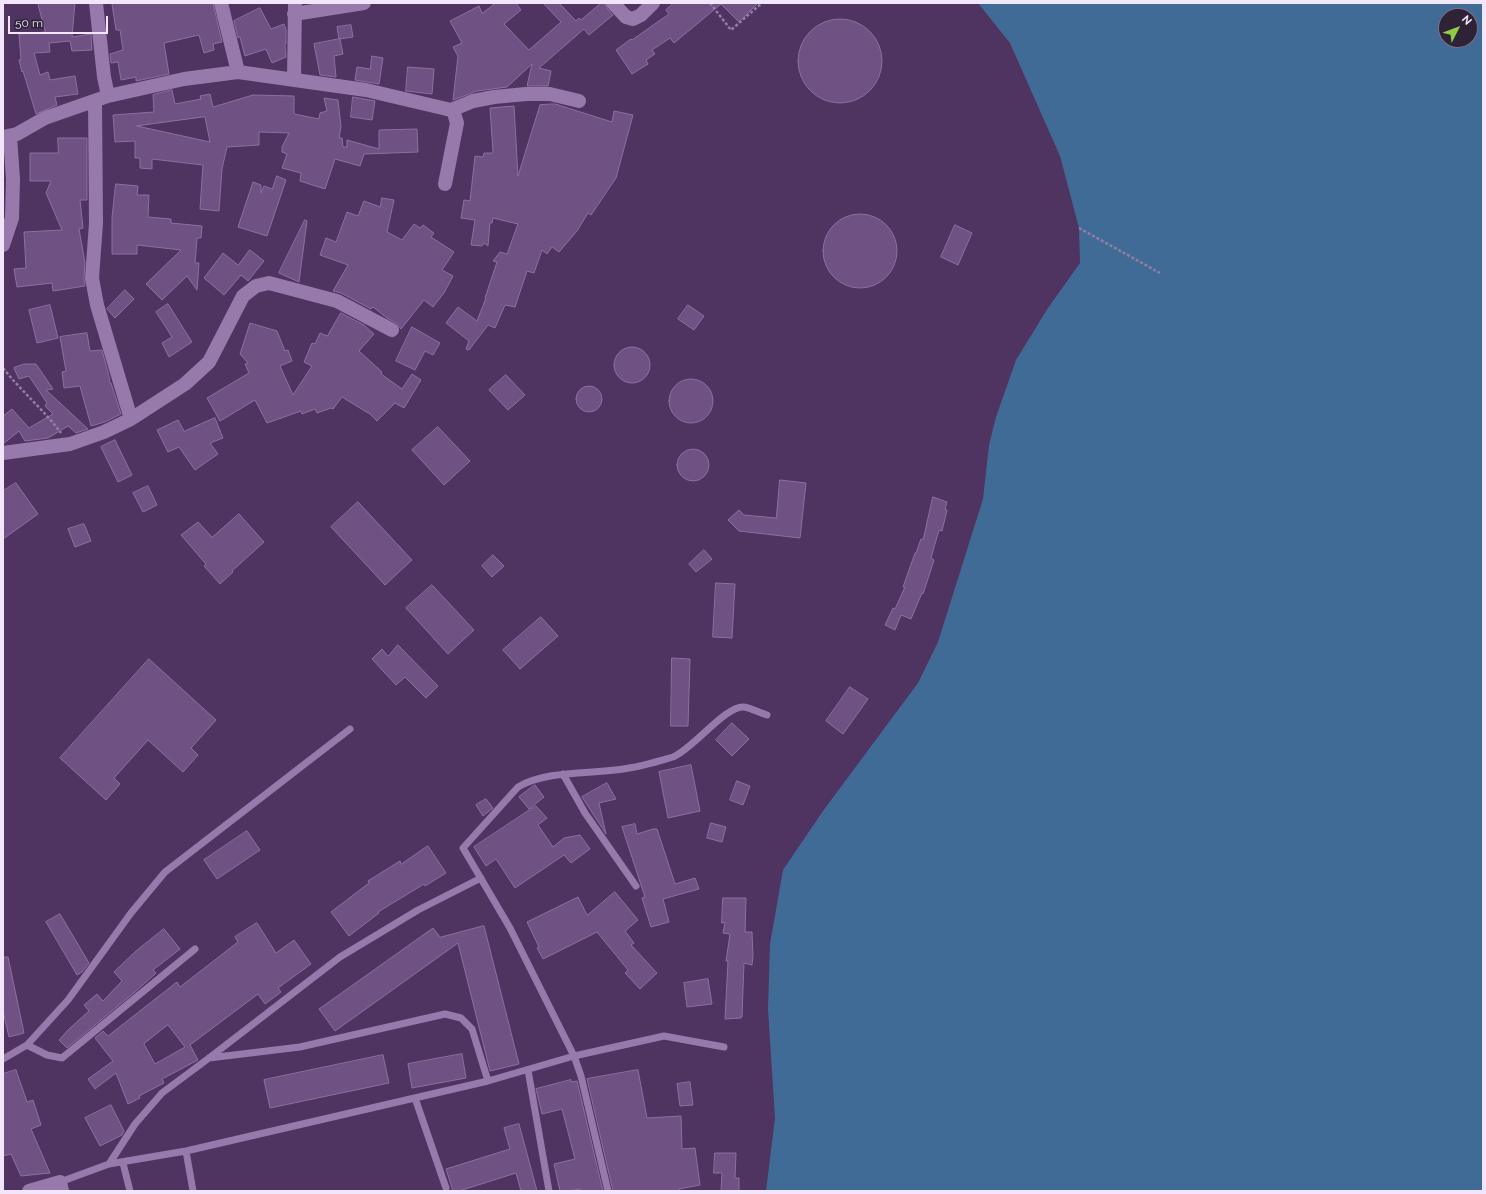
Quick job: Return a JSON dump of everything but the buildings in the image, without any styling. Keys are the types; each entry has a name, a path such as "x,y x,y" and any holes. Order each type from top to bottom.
{"street":[{"path":"96,3 104,77 108,96"},
{"path":"221,3 238,72"},
{"path":"294,80 294,9 364,3"},
{"path":"613,3 626,18 633,19 653,3"},
{"path":"3,245 12,218 13,179 6,136 17,134 44,118 108,96 184,79 238,72 366,90 451,110 473,101 494,97 526,94 550,94 579,101"},
{"path":"95,101 96,222 92,278 97,305 130,419"},
{"path":"445,184 457,123 454,113 451,110"},
{"path":"3,454 70,444 104,432 130,419 185,384 209,362 243,296 256,286 269,283 337,301 392,330"},
{"path":"29,1191 61,1186"}],"lane":[{"path":"608,1191 581,1076 574,1056 510,928 464,848 518,787 528,782 563,774 629,768 673,756 683,752 732,710 743,707 767,715"},
{"path":"3,1059 27,1045 68,1000 131,913 165,872 350,729"},
{"path":"563,774 585,813 636,886"},
{"path":"109,1164 135,1124 162,1093 340,957 418,910 481,878"},
{"path":"27,1045 47,1055 62,1058 195,949"},
{"path":"209,1058 300,1047 445,1014 461,1018 472,1029 488,1081"},
{"path":"61,1186 109,1164 123,1163 186,1151 488,1081 574,1056 664,1036 724,1047"},
{"path":"528,1070 549,1191"},
{"path":"415,1098 446,1188"},
{"path":"186,1151 193,1191"},
{"path":"123,1163 130,1191"}],"path":[{"path":"710,3 731,30 762,3"},
{"path":"1079,228 1160,272"},
{"path":"3,368 14,383 55,424 70,444"}],"water":[{"path":"978,3 1483,3 1483,1191 766,1191 775,1118 768,1009 770,944 783,870 823,811 918,683 938,642 983,499 989,445 996,417 1016,360 1048,308 1080,263 1079,228 1060,156 1010,43"}]}
